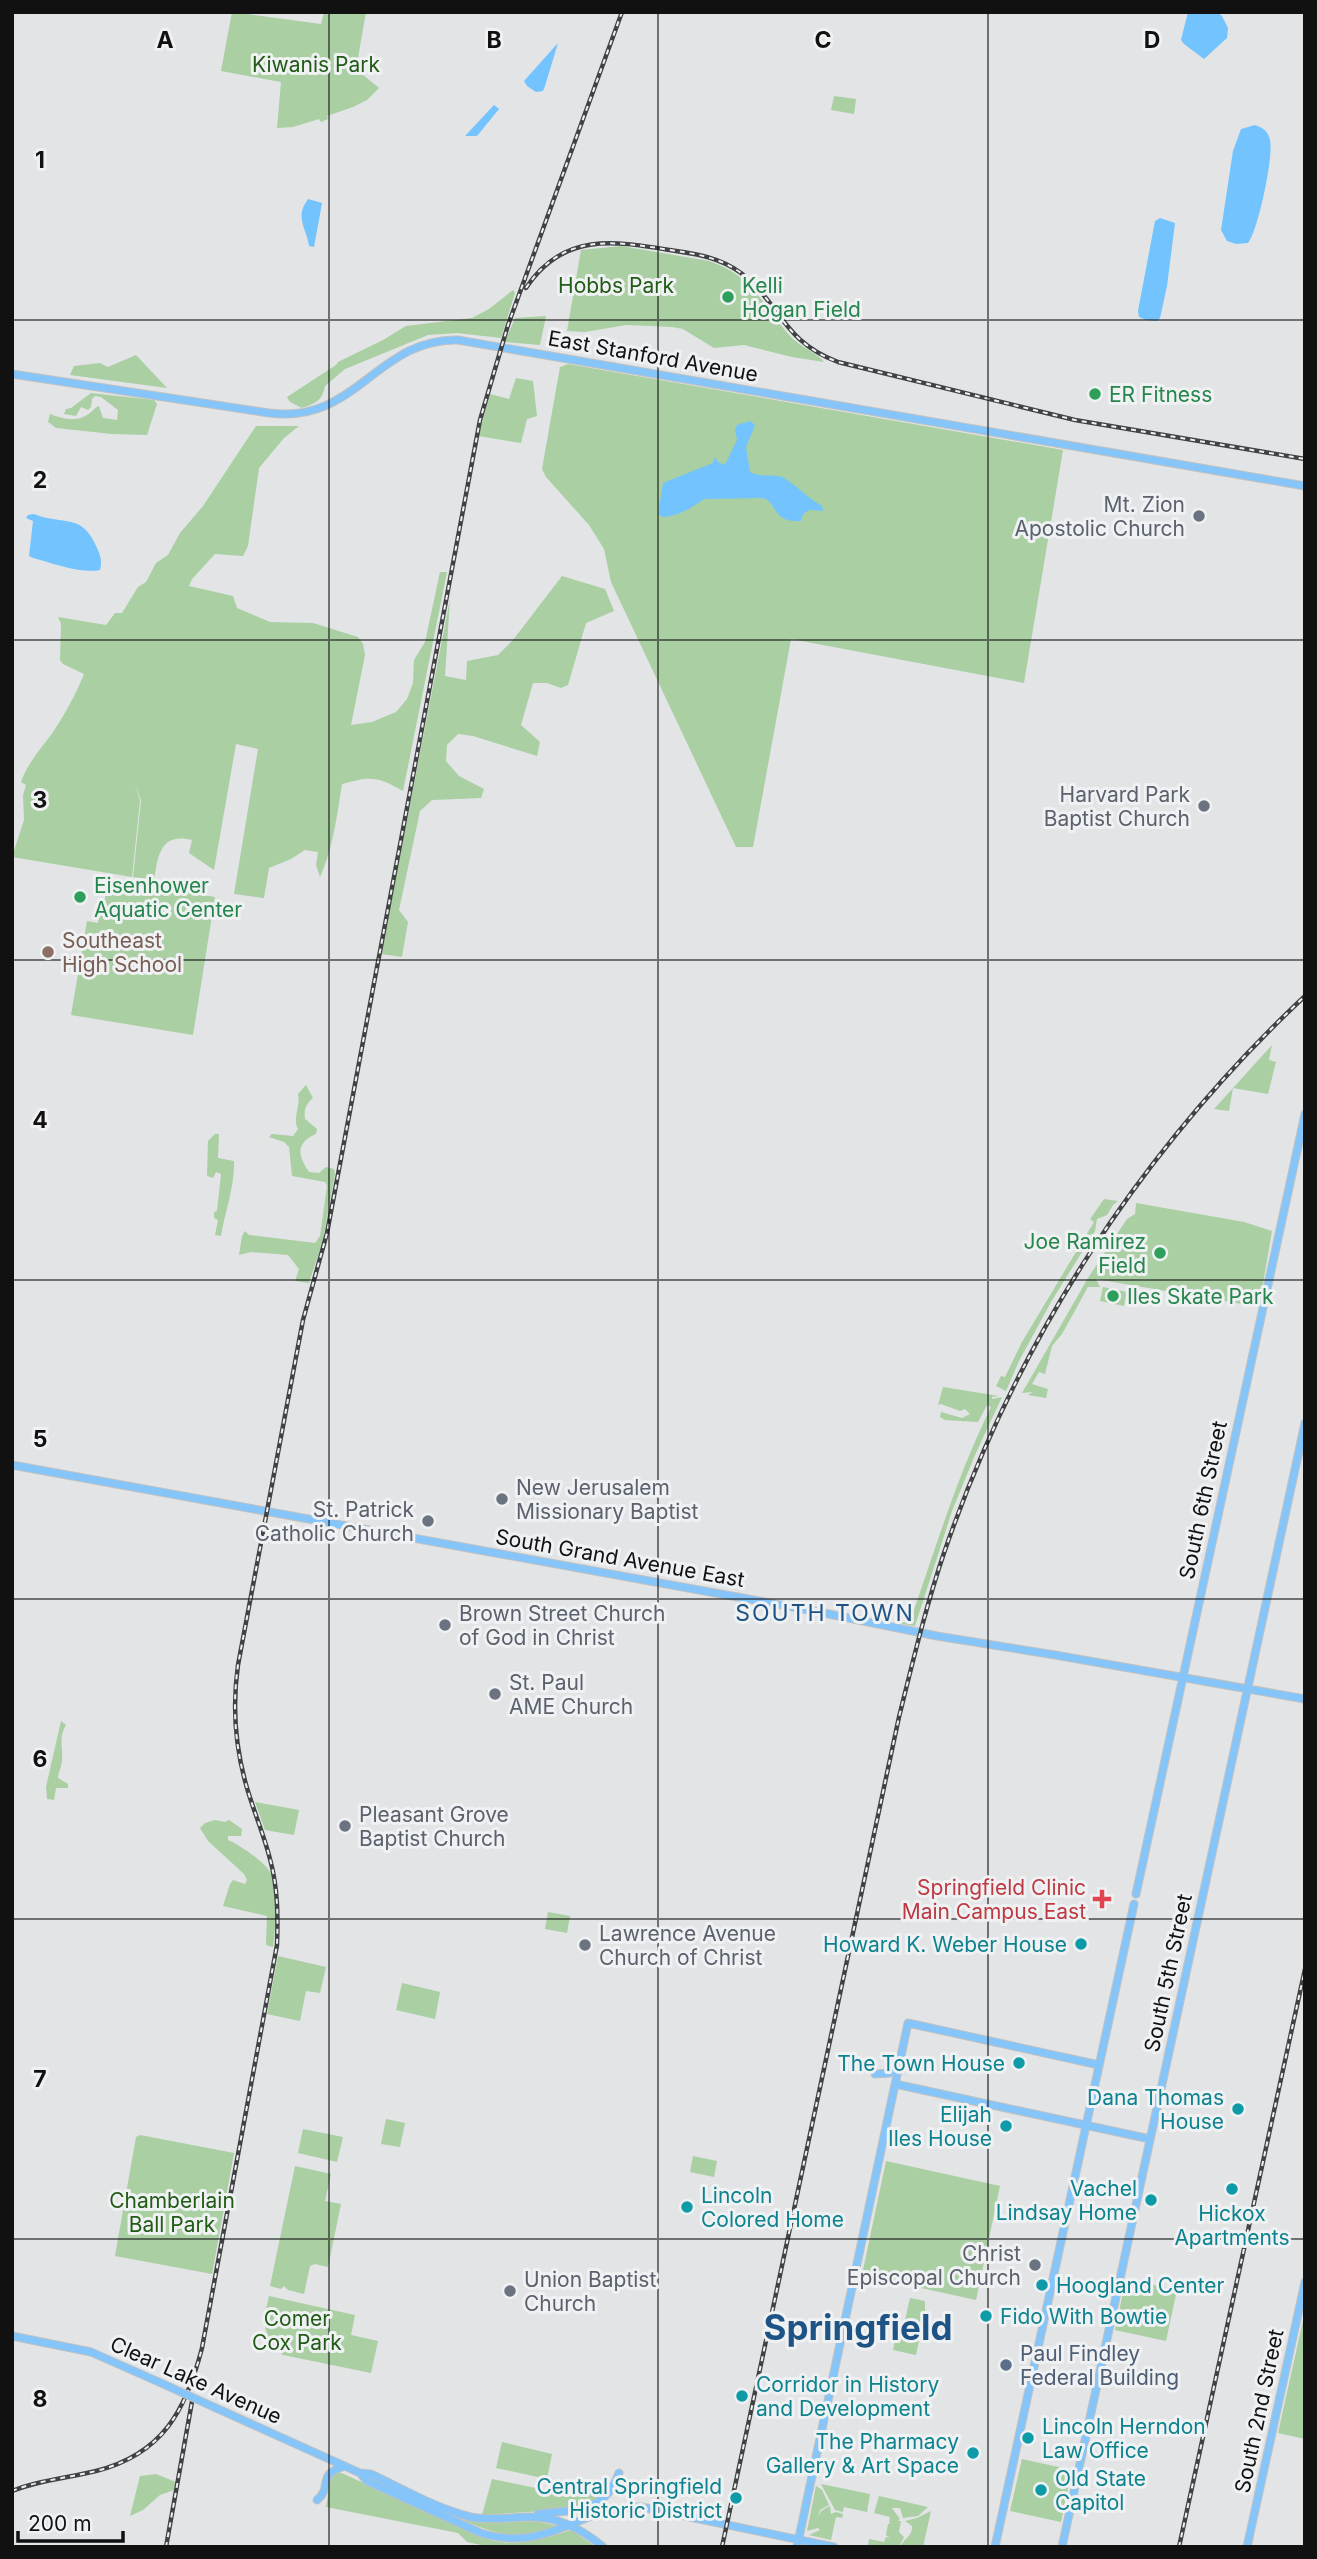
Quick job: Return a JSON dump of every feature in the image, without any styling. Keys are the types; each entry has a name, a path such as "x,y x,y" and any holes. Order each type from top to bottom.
{"main road":[{"name":"East Stanford Avenue","path":"12,374 297,415 316,411 339,400 406,351 435,341 458,340 1305,485"},
{"name":"South 6th Street","path":"1136,1894 1305,1114"},
{"name":"South 5th Street","path":"1062,2547 1305,1423"},
{"name":"South Grand Avenue East","path":"12,1465 825,1613 937,1636 1305,1699"},
{"path":"995,2547 1134,1904"},
{"path":"798,2543 908,2023 1099,2065"},
{"path":"876,2074 886,2074 893,2070 899,2044 906,2035"},
{"path":"895,2084 1150,2140"},
{"name":"South 2nd Street","path":"1247,2547 1305,2282"},
{"name":"Clear Lake Avenue","path":"12,2336 92,2353 360,2473 372,2474 462,2514 486,2519 540,2517 570,2525"},
{"path":"317,2500 323,2495 328,2474 345,2466"},
{"name":"Clear Lake Avenue","path":"360,2473 367,2481 481,2533 496,2537 529,2538 570,2525"},
{"path":"513,2518 577,2511 592,2506 609,2493 619,2473"},
{"path":"570,2525 616,2508 641,2507 798,2543 834,2547"},
{"path":"592,2538 589,2526 593,2516"},
{"path":"570,2525 603,2547"}],"green space":[{"name":"Kiwanis Park","path":"232,12 321,24 324,12 366,12 356,69 379,88 367,100 327,116 328,119 321,122 319,119 293,127 277,128 281,82 221,71"},
{"path":"834,96 856,99 854,114 831,110"},
{"name":"Hobbs Park","path":"621,246 709,261 725,268 748,284 792,338 824,362 744,345 714,348 683,329 672,327 626,325 585,332 567,331 581,250"},
{"path":"513,290 515,293 501,338 457,333 428,335 345,369 325,386 318,401 311,405 302,408 290,402 287,397 338,362 406,326 472,318 489,309"},
{"path":"546,316 540,345 505,342 515,318"},
{"path":"136,355 167,388 70,375 74,366 100,363 108,367"},
{"path":"568,364 1063,450 1024,683 791,639 753,847 736,847 611,582 604,549 589,525 542,469 560,367"},
{"path":"516,378 533,381 537,416 527,419 521,443 478,436 490,394 509,399"},
{"path":"91,393 154,400 157,404 147,435 56,428 48,422 50,414 75,419 85,416 99,406 103,418 117,420 118,410 101,397 95,396 88,410 81,407 76,416 64,414 66,409"},
{"path":"256,426 299,426 284,438 259,468 248,546 243,556 215,554 189,586 233,596 237,608 270,622 313,623 358,637 363,644 365,655 351,725 372,722 396,712 407,699 413,683 414,660 425,642 440,572 447,572 403,791 387,782 374,779 342,784 331,843 320,877 316,865 318,852 305,850 269,868 264,898 234,894 258,749 236,744 214,870 189,853 192,840 181,838 173,839 162,848 154,880 133,877 141,801 135,782 140,801 132,877 12,857 24,820 23,795 26,785 21,782 31,762 66,711 84,674 60,660 61,624 58,617 106,625 115,613 122,613 138,587 146,582 156,563 168,555 180,533 203,506"},
{"path":"562,576 605,589 614,611 586,623 568,685 561,688 547,683 533,683 521,725 540,742 537,756 458,734 447,745 446,761 459,776 484,789 481,798 432,800 420,811 399,910 408,922 402,957 381,954 450,599 445,676 466,680 467,661 498,655 513,640"},
{"path":"108,879 215,897 193,1035 71,1015 87,921 98,923"},
{"path":"1272,1045 1269,1060 1276,1062 1268,1094 1233,1088"},
{"path":"306,1085 313,1098 306,1108 305,1119 317,1129 316,1134 305,1141 300,1150 302,1161 309,1172 319,1173 326,1167 334,1169 335,1174 323,1240 309,1283 295,1281 299,1269 288,1255 251,1252 239,1255 245,1231 249,1235 315,1243 320,1236 327,1186 325,1182 292,1176 289,1147 284,1142 269,1137 272,1134 293,1136 298,1129 298,1094"},
{"path":"1233,1088 1229,1111 1214,1109"},
{"path":"215,1134 219,1134 218,1158 234,1161 221,1236 215,1235 218,1220 214,1218 214,1212 217,1211 221,1174 216,1172 213,1178 207,1176 208,1141"},
{"path":"1104,1199 1118,1201 1107,1215 1097,1219 1095,1231 1051,1302 1006,1391 996,1386 1001,1376 1005,1377 1022,1342 1094,1222 1090,1219"},
{"path":"1136,1203 1244,1222 1272,1231 1259,1307 1096,1279 1100,1287 1088,1287 1062,1334 1052,1346 1045,1374 1039,1372 1032,1384 1048,1389 1046,1398 1028,1395 1033,1392 1022,1393 1088,1278 1127,1219 1135,1214"},
{"name":"Iles Skate Park","path":"1103,1287 1127,1292 1124,1306 1100,1301"},
{"path":"943,1387 999,1396 992,1399 1002,1397 952,1511 915,1626 896,1623 909,1622 911,1619 957,1485 991,1407 987,1405 978,1422 945,1420 940,1417 941,1412 962,1418 970,1414 965,1409 960,1411 938,1405"},
{"path":"61,1721 66,1725 62,1735 62,1761 58,1778 68,1784 68,1788 56,1788 54,1800 47,1799 46,1787"},
{"path":"255,1802 299,1810 294,1835 265,1830"},
{"path":"215,1820 229,1820 242,1829 241,1836 228,1836 228,1840 258,1859 271,1874 276,1901 273,1947 266,1945 267,1916 223,1906 233,1880 245,1884 247,1880 244,1874 208,1841 200,1828"},
{"path":"548,1912 570,1916 567,1933 545,1929"},
{"path":"278,1956 326,1967 320,1993 306,1991 300,2021 267,2014"},
{"path":"402,1983 440,1992 435,2019 396,2010"},
{"path":"386,2119 405,2123 400,2147 381,2144"},
{"path":"303,2129 343,2137 337,2162 298,2153"},
{"name":"Chamberlain Ball Park","path":"140,2135 234,2153 212,2274 115,2256 136,2137"},
{"path":"693,2156 717,2161 714,2177 690,2172"},
{"path":"886,2161 1000,2186 976,2300 862,2275"},
{"name":"Comer Cox Park","path":"295,2166 331,2174 325,2201 341,2204 328,2267 315,2264 310,2266 304,2294 288,2290 284,2286 281,2289 270,2286"},
{"path":"1126,2279 1177,2290 1166,2341 1115,2330"},
{"name":"Comer Cox Park","path":"269,2296 355,2315 351,2335 378,2341 371,2373 283,2355 272,2345 266,2331 264,2319"},
{"path":"910,2298 925,2301 916,2355 893,2350 898,2326 904,2325"},
{"path":"1305,2316 1305,2439 1278,2433"},
{"path":"502,2442 552,2454 547,2479 496,2468"},
{"path":"1022,2459 1072,2470 1061,2522 1010,2511"},
{"path":"337,2471 490,2540 521,2542 571,2530 596,2547 490,2547 467,2542 458,2533 326,2507 331,2476"},
{"path":"156,2474 176,2482 174,2490 160,2495 143,2510 130,2516 140,2476"},
{"path":"492,2479 550,2491 556,2490 559,2482 607,2493 577,2509 482,2515"},
{"path":"821,2484 870,2494 867,2512 844,2507 843,2512 835,2510"},
{"path":"816,2486 822,2490 829,2505 820,2510 818,2517 821,2511 830,2506 831,2514 843,2514 842,2518 836,2517 831,2540 809,2535 820,2530 818,2528 807,2531"},
{"path":"879,2496 928,2507 918,2516 903,2518 900,2508 892,2508 900,2519 898,2521 901,2521 899,2532 904,2537 899,2547 868,2547 869,2539 884,2542 886,2537 890,2538 886,2535 888,2524 891,2523 890,2517 874,2513"},
{"path":"931,2511 923,2547 900,2547 912,2529 905,2521"},
{"path":"463,2519 490,2523 536,2521 557,2526 521,2535 486,2529"}],"water":[{"path":"1188,12 1217,12 1228,28 1227,38 1204,59 1181,40"},
{"path":"558,43 543,91 536,92 524,81"},
{"path":"494,105 499,109 477,136 465,136"},
{"path":"1255,125 1265,130 1270,140 1267,176 1252,236 1248,243 1236,244 1227,241 1221,230 1233,151 1241,129"},
{"path":"308,199 322,203 314,247 309,246 302,223 302,212"},
{"path":"1160,218 1175,223 1167,286 1157,321 1139,317 1138,311 1155,221"},
{"path":"750,421 755,425 746,447 750,472 784,478 822,506 823,511 809,510 803,514 801,521 792,521 780,516 763,498 704,499 674,515 663,517 658,514 663,483 713,463 715,457 725,465 737,440 737,425"},
{"path":"34,514 71,522 85,529 99,554 100,570 75,569 29,556 33,521 26,518"}],"railway":[{"path":"12,2491 119,2463 155,2441 179,2410 202,2348 277,1945 277,1902 273,1870 247,1788 237,1742 235,1696 238,1665 303,1320 327,1233 480,420 508,325 622,12"},
{"path":"526,288 556,257 591,245 629,244 698,255 724,263 741,273 765,297 793,333 805,344 838,362 1075,420 1305,459"},
{"path":"722,2547 899,1717 944,1553 974,1474 1008,1398 1047,1324 1090,1252 1138,1184 1190,1118 1245,1055 1305,996"},
{"path":"1179,2547 1305,1969"},
{"path":"166,2547 193,2396"}],"place":[{"name":"Kelli Hogan Field","path":"728,297"},
{"name":"ER Fitness","path":"1095,394"},
{"name":"Mt. Zion Apostolic Church","path":"1199,516"},
{"name":"Harvard Park Baptist Church","path":"1204,806"},
{"name":"Eisenhower Aquatic Center","path":"80,897"},
{"name":"Southeast High School","path":"48,952"},
{"name":"Joe Ramirez Field","path":"1160,1253"},
{"name":"Iles Skate Park","path":"1113,1296"},
{"name":"New Jerusalem Missionary Baptist","path":"502,1499"},
{"name":"St. Patrick Catholic Church","path":"428,1521"},
{"name":"Brown Street Church of God in Christ","path":"445,1625"},
{"name":"St. Paul AME Church","path":"495,1694"},
{"name":"Pleasant Grove Baptist Church","path":"345,1826"},
{"name":"Springfield Clinic Main Campus East","path":"1102,1899"},
{"name":"Howard K. Weber House","path":"1081,1944"},
{"name":"Lawrence Avenue Church of Christ","path":"585,1945"},
{"name":"The Town House","path":"1019,2063"},
{"name":"Dana Thomas House","path":"1238,2109"},
{"name":"Elijah Iles House","path":"1006,2126"},
{"name":"Hickox Apartments","path":"1232,2189"},
{"name":"Vachel Lindsay Home","path":"1151,2200"},
{"name":"Lincoln Colored Home","path":"687,2207"},
{"name":"Christ Episcopal Church","path":"1035,2265"},
{"name":"Hoogland Center","path":"1042,2285"},
{"name":"Union Baptist Church","path":"510,2291"},
{"name":"Fido With Bowtie","path":"986,2316"},
{"name":"Paul Findley Federal Building","path":"1006,2365"},
{"name":"Corridor in History and Development","path":"742,2396"},
{"name":"Lincoln Herndon Law Office","path":"1028,2438"},
{"name":"The Pharmacy Gallery & Art Space","path":"973,2453"},
{"name":"Old State Capitol","path":"1041,2490"},
{"name":"Central Springfield Historic District","path":"736,2498"}],"district":[{"name":"SOUTH TOWN","path":"825,1613"},
{"name":"Springfield","path":"858,2327"}]}
